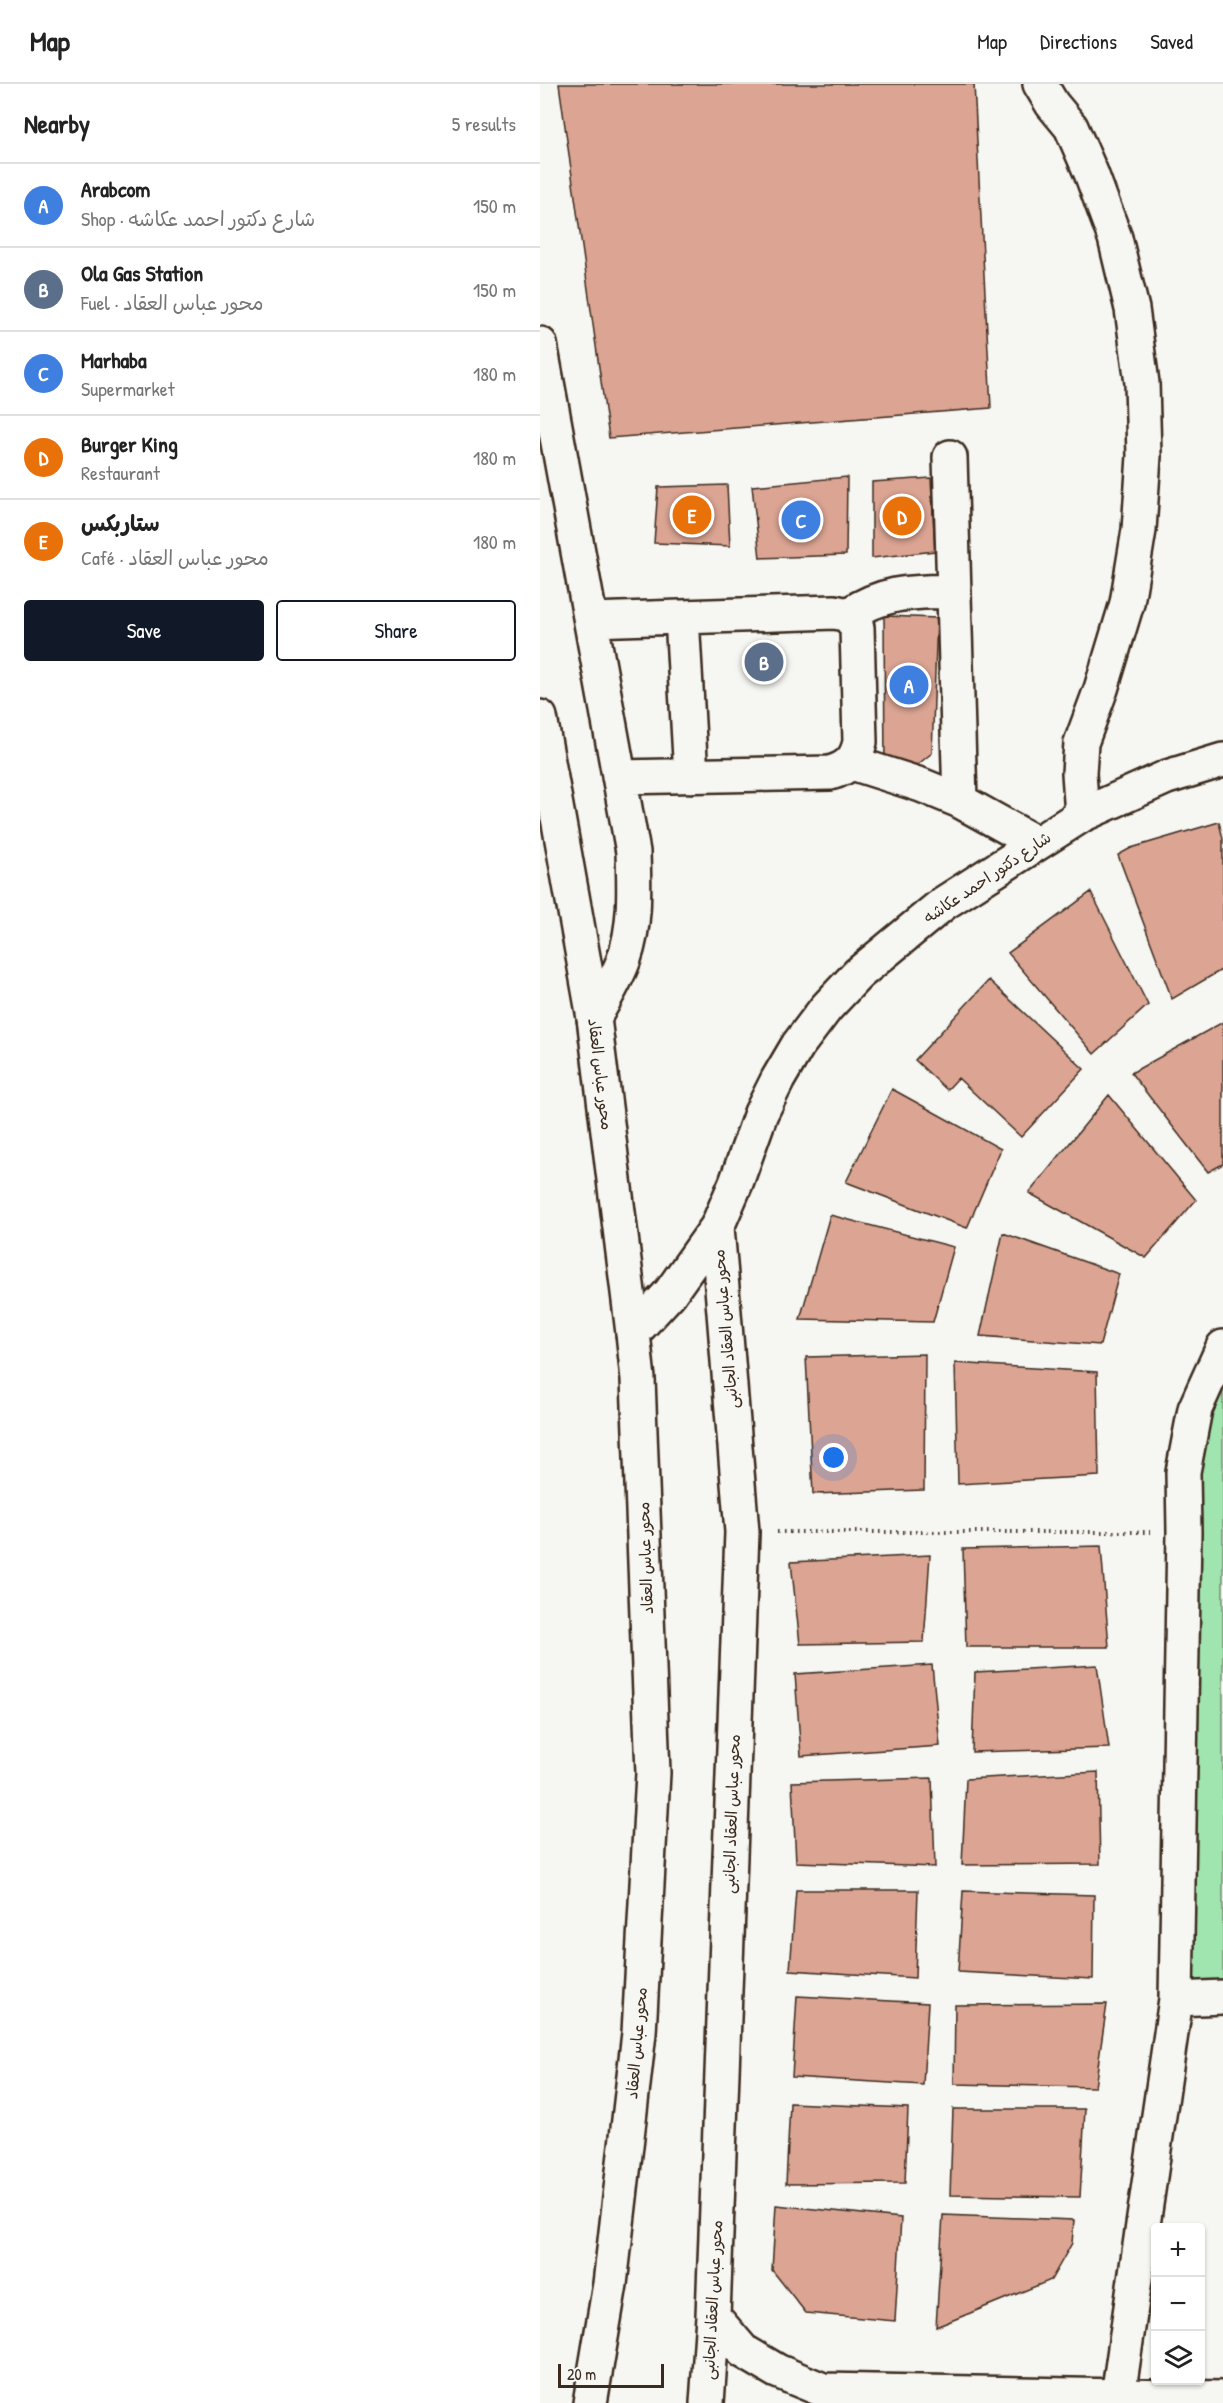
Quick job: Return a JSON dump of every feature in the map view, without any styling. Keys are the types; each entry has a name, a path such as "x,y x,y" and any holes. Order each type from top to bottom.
{"street":[{"path":"1040,84 1052,104 1071,127"},
{"path":"1064,84 1071,127 1115,238 1132,309 1142,383 1143,446 1139,530 1126,603 1101,689 1081,743 1079,772 1082,815"},
{"path":"540,344 633,852 632,925 624,959 594,1017"},
{"path":"950,457 960,801"},
{"path":"848,615 872,601 889,595 906,592 954,591"},
{"path":"591,620 835,612 848,615 857,627 860,742 858,753 852,763 842,770 830,773 620,777"},
{"path":"682,617 691,776"},
{"name":"محور عباس العقاد","path":"540,717 594,1017 638,1379 653,1773 639,2033 610,2284 590,2403"},
{"name":"شارع دكتور احمد عكاشه","path":"633,1333 670,1293 717,1227 736,1183 761,1113 778,1079 798,1045 826,1008 858,974 944,903 1082,815 1167,777 1223,760"},
{"path":"852,763 921,784 960,801 1036,843"},
{"name":"محور عباس العقاد الجانبى","path":"707,2403 742,1532 717,1227"},
{"path":"1118,2399 1176,1999 1183,1472 1195,1409 1223,1347"},
{"path":"1176,1999 1223,1997"},
{"path":"712,2316 743,2351 777,2371 823,2390 1118,2399 1223,2398"}],"path":[{"path":"742,1532 1184,1532"}],"green space":[{"path":"1223,1347 1223,1997 1176,1999 1184,1532"}],"building":[{"path":"559,84 974,84 991,408 609,438"},
{"path":"847,477 846,555 760,558 752,486"},
{"path":"931,478 935,551 872,558 872,482"},
{"path":"727,485 730,546 654,543 658,487"},
{"path":"884,616 937,618 932,753 911,770 885,769"},
{"path":"1219,822 1223,839 1223,969 1172,999 1118,855 1131,848"},
{"path":"1091,892 1148,1005 1094,1054 1008,953"},
{"path":"989,980 1084,1069 1021,1137 958,1078 947,1090 915,1060"},
{"path":"1223,1022 1223,1164 1208,1172 1131,1073"},
{"path":"892,1089 1001,1149 967,1228 846,1182"},
{"path":"1109,1095 1196,1200 1146,1258 1029,1193"},
{"path":"830,1215 954,1247 933,1322 800,1319"},
{"path":"1003,1233 1119,1274 1100,1345 980,1336"},
{"path":"925,1354 924,1490 813,1494 806,1357"},
{"path":"955,1363 1097,1372 1099,1476 958,1484"},
{"path":"1101,1546 1109,1647 966,1647 963,1549"},
{"path":"930,1555 924,1642 800,1644 791,1562"},
{"path":"932,1665 940,1746 801,1756 795,1674"},
{"path":"1097,1665 1109,1748 972,1752 975,1672"},
{"path":"1098,1772 1100,1864 962,1865 966,1779"},
{"path":"932,1778 935,1867 796,1862 792,1782"},
{"path":"796,1890 918,1890 915,1978 790,1970"},
{"path":"963,1891 1094,1895 1093,1979 958,1972"},
{"path":"797,1996 928,2003 923,2085 792,2077"},
{"path":"1107,2004 1095,2087 954,2084 955,2005"},
{"path":"790,2103 908,2108 905,2183 786,2184"},
{"path":"953,2109 1085,2109 1080,2197 950,2195"},
{"path":"776,2205 901,2218 895,2321 806,2313 772,2270"},
{"path":"943,2215 1074,2220 1072,2243 1051,2280 936,2327"}],"place":[{"name":"ستاربكس","path":"692,515"},
{"name":"Burger King","path":"902,516"},
{"name":"Marhaba","path":"801,520"},
{"name":"Ola Gas Station","path":"764,662"},
{"name":"Arabcom","path":"909,685"}]}
